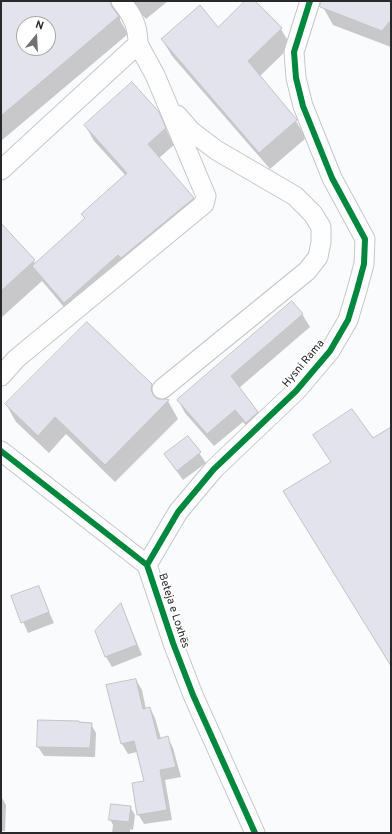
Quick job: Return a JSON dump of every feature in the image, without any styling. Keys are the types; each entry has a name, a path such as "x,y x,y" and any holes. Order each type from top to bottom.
{"street":[{"path":"1,376 16,359 204,204 206,196 168,104 138,44 138,31 133,17 121,1"},
{"name":"Hysni Rama","path":"148,564 178,512 214,469 296,391 330,351 348,320 357,290 364,264 364,239 329,171 303,106 296,78 294,52 310,1"},
{"path":"1,170 138,44"},
{"path":"162,389 307,271 318,257 322,227 313,214 295,196 216,150 190,131 168,104"},
{"name":"Beteja e Loxhës","path":"1,451 148,564 173,644 193,695 255,833"}],"building":[{"path":"1,1 110,1 112,7 119,16 1,116"},
{"path":"245,1 255,1 282,28 248,61 297,120 259,153 161,39 200,5 218,27"},
{"path":"321,1 391,1 391,20 382,31 320,7"},
{"path":"132,82 159,112 166,128 148,144 194,198 121,258 118,255 64,303 32,266 85,218 81,214 127,173 84,125"},
{"path":"1,223 35,260 1,291"},
{"path":"292,301 303,314 231,376 258,412 246,423 235,410 207,434 177,400"},
{"path":"87,322 152,384 151,390 154,396 158,399 169,400 105,465 55,417 38,436 5,404"},
{"path":"352,409 373,438 391,427 391,666 283,491 331,462 313,435"},
{"path":"188,436 201,452 177,471 164,454"},
{"path":"39,586 49,612 21,623 11,596"},
{"path":"121,603 137,645 105,657 95,631"},
{"path":"136,679 143,709 150,707 158,739 168,736 176,767 160,770 167,810 137,815 132,783 144,781 134,741 121,744 106,685"},
{"path":"38,720 79,721 92,723 90,748 37,747"},
{"path":"111,804 131,806 129,822 109,820"}],"cycle path":[{"path":"147,565 178,512 214,469 296,391 330,351 348,320 357,290 364,264 365,239 332,178 303,106 296,78 294,52 310,1"},
{"path":"1,451 147,565 173,643 193,695 255,833"}]}
